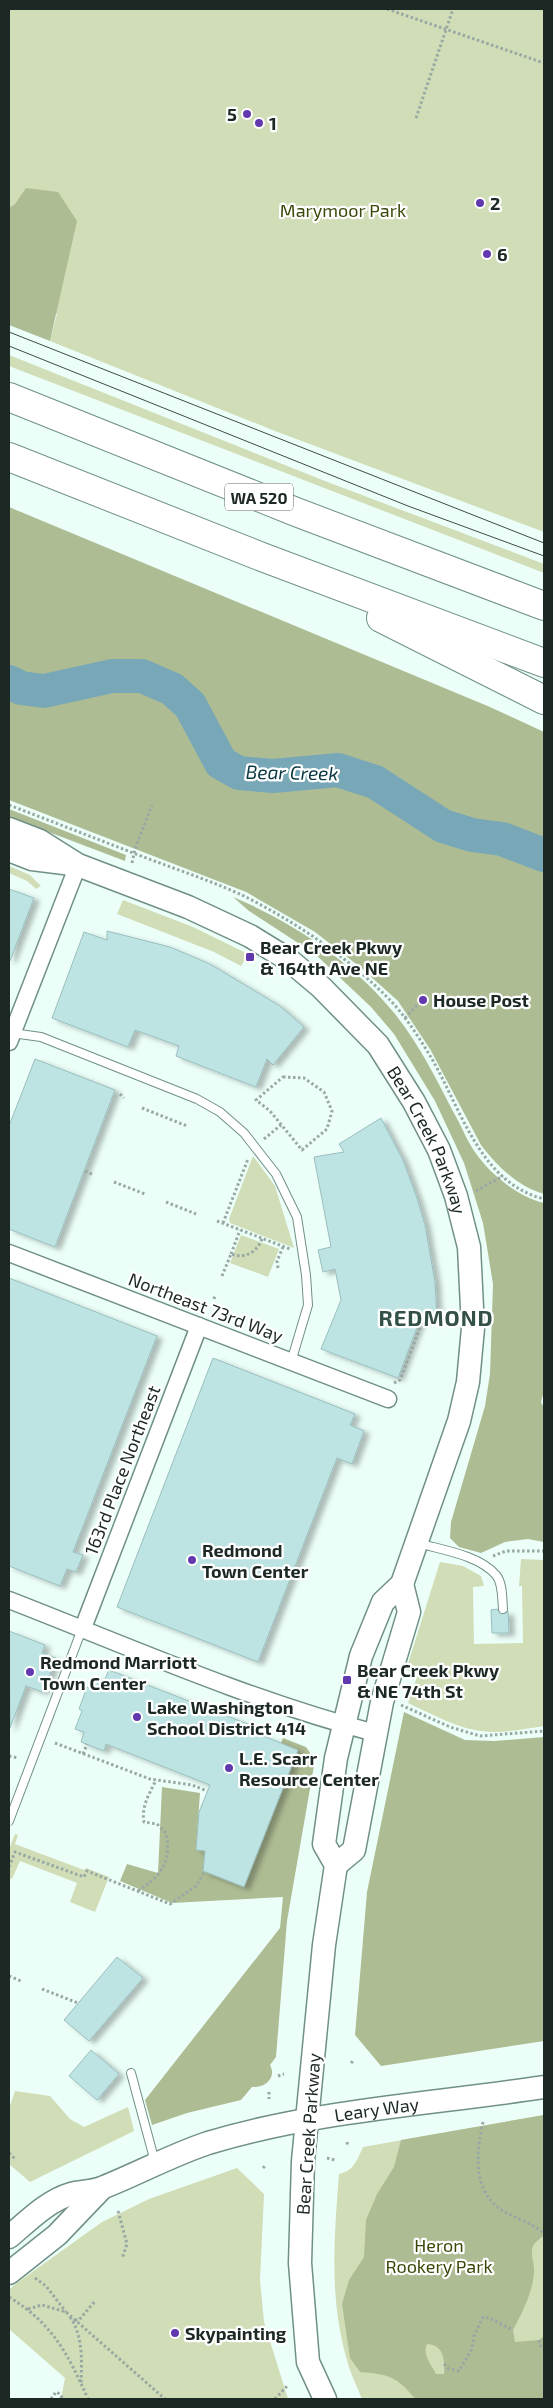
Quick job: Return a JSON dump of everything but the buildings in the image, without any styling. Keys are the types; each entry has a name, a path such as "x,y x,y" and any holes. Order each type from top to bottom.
{"highway":[{"name":"WA 520","path":"9,397 296,512 544,604"},
{"path":"9,457 262,557 544,663"},
{"path":"262,557 544,700"}],"main road":[{"name":"Bear Creek Parkway","path":"9,829 40,841 78,865 188,907 250,936 289,960 322,987 378,1045 414,1102 431,1134 456,1196 469,1247 473,1328 468,1382 461,1412 418,1543 402,1584 383,1602 361,1656 344,1724 324,1844 336,1865 324,1945 303,2161 300,2264 308,2362 325,2399"},
{"name":"Bear Creek Parkway","path":"9,850 32,859 78,865"},
{"path":"336,1865 354,1850 375,1732 409,1612 402,1584"},
{"name":"Leary Way","path":"9,2237 17,2227 56,2200 70,2195 101,2189 155,2164 239,2134 308,2120 544,2087"},
{"name":"Leary Way","path":"20,2274 101,2189"},
{"path":"9,2259 51,2228 79,2214"}],"street":[{"path":"10,1036 78,865"},
{"name":"Northeast 73rd Way","path":"9,1252 388,1399"},
{"name":"163rd Place Northeast","path":"82,1628 200,1326"},
{"path":"9,1600 277,1704 375,1732"}],"lane":[{"path":"10,1036 41,1037 197,1099 220,1112 244,1133 276,1174 297,1217 306,1275 308,1305 291,1362"},
{"path":"418,1543 479,1562 496,1576 500,1583 503,1609"},
{"path":"9,1821 82,1628"},
{"path":"131,2073 155,2164"}],"path":[{"path":"387,9 544,63"},
{"path":"416,118 453,9"},
{"path":"132,863 152,805"},
{"path":"404,1018 419,1003"},
{"path":"284,1077 304,1078 324,1092 332,1111 327,1129 302,1150 281,1125 256,1100 284,1077"},
{"path":"120,1094 124,1098"},
{"path":"142,1108 187,1126"},
{"path":"264,1139 281,1125"},
{"path":"223,1223 250,1154"},
{"path":"85,1171 94,1174"},
{"path":"476,1191 503,1176"},
{"path":"114,1182 145,1194"},
{"path":"166,1202 196,1214"},
{"path":"217,1221 295,1251"},
{"path":"222,1276 240,1230"},
{"path":"231,1254 248,1255 256,1249 262,1239"},
{"path":"278,1268 277,1262 282,1247"},
{"path":"391,1383 400,1380 423,1320"},
{"path":"479,1562 506,1551 544,1551"},
{"path":"401,1705 450,1727 480,1736 544,1731"},
{"path":"55,1743 156,1780 192,1785 208,1791"},
{"path":"83,1754 87,1744"},
{"path":"138,1891 156,1879 162,1871 168,1851 166,1833 157,1824 144,1822 146,1802 156,1780"},
{"path":"9,1867 15,1852 84,1878 87,1870 170,1904 196,1886 205,1871"},
{"path":"9,1976 21,1981"},
{"path":"42,1989 78,2003"},
{"path":"278,2076 284,2074"},
{"path":"269,2092 270,2099"},
{"path":"483,2122 477,2155 482,2187 489,2200 544,2234"},
{"path":"347,2142 348,2147"},
{"path":"9,2153 15,2159"},
{"path":"327,2158 335,2160"},
{"path":"118,2211 127,2244 122,2259"},
{"path":"20,2274 46,2286 66,2312 77,2333 82,2358 82,2384"},
{"path":"9,2297 28,2309 55,2337 70,2360 88,2399"},
{"path":"76,2320 79,2320 95,2301"},
{"path":"28,2309 42,2305 66,2312 164,2399"},
{"path":"444,2364 449,2369 460,2371 472,2350 474,2336 483,2317 513,2330"},
{"path":"539,2340 541,2347 544,2348"},
{"path":"275,2399 288,2385"},
{"path":"51,2399 56,2392 63,2399"}],"green space":[{"name":"Marymoor Park","path":"9,9 544,9 544,532 275,431 50,341 57,314 9,295"},
{"path":"26,188 58,192 77,221 50,341 9,325 9,208 15,204"},
{"path":"9,355 325,481 544,564 544,573 9,366"},
{"path":"9,507 490,707 544,732 544,1194 534,1191 509,1175 481,1145 430,1049 398,1001 360,967 315,932 246,892 9,800"},
{"path":"9,809 126,855 125,861 9,817"},
{"path":"9,866 30,875 41,886 36,889 27,881 9,873"},
{"path":"233,897 278,919 321,946 342,961 379,995 412,1038 435,1076 469,1143 481,1160 505,1184 524,1196 544,1203 544,1391 541,1402 544,1408 544,1542 528,1539 505,1542 481,1553 459,1547 450,1538 451,1522 485,1406 490,1374 493,1284 483,1223 464,1163 435,1101 394,1034 371,1007 315,954 249,911"},
{"path":"123,900 193,927 248,954 241,966 214,952 117,914"},
{"path":"253,1156 275,1186 294,1248 230,1223 229,1219"},
{"path":"241,1235 279,1249 268,1277 230,1263"},
{"path":"521,1559 544,1560 544,1726 505,1732 481,1731 453,1723 408,1703 418,1674 406,1670 440,1562 463,1566 481,1576 484,1586 473,1587 474,1644 523,1643 522,1586 519,1586"},
{"path":"404,1712 465,1740 494,1741 544,1737 544,2041 381,2066 355,2035 367,1892"},
{"path":"283,1738 306,1747 315,1760 287,1921 276,2057 270,2065 272,2070 271,2078 261,2086 252,2087 241,2100 187,2113 152,2125 145,2100 280,1928 283,1897 172,1903 120,1881 127,1864 158,1873 162,1787 200,1793 196,1849 205,1851 244,1886 298,1750 281,1743"},
{"path":"15,1834 18,1835 15,1844 84,1870 86,1868 109,1877 95,1912 70,1902 77,1883 20,1861 12,1879 9,1878 9,1849"},
{"path":"15,2091 50,2096 70,2119 84,2127 128,2107 134,2131 30,2182 9,2164 9,2109"},
{"name":"Heron Rookery Park","path":"544,2115 544,2399 362,2399 348,2365 337,2314 334,2268 339,2174 352,2168 363,2147"},
{"name":"Heron Rookery Park","path":"544,2115 544,2235 532,2249 534,2270 532,2285 524,2309 513,2330 515,2342 539,2340 544,2336 544,2399 415,2399 398,2381 392,2378 360,2372 350,2358 342,2304 349,2280 364,2257 366,2220 377,2194 394,2167 401,2140","holes":["427,2344 433,2345 440,2350 444,2359 444,2374 436,2374 428,2359 426,2352"]},
{"path":"237,2168 264,2194 260,2280 264,2322 288,2399 58,2399 62,2394 65,2378 9,2329 9,2290 102,2222 149,2199"}],"waterway":[{"name":"Bear Creek","path":"9,682 21,688 44,691 112,676 142,676 172,689 190,705 221,763 239,773 273,776 338,770 375,782 443,826 472,835 502,839 544,855"}],"tram line":[{"path":"9,332 544,543"},
{"path":"9,346 408,506 544,556"}],"place":[{"name":"5","path":"247,114"},
{"name":"1","path":"259,123"},
{"name":"2","path":"480,203"},
{"name":"6","path":"487,254"},
{"name":"Bear Creek Pkwy & 164th Ave NE","path":"250,957"},
{"name":"House Post","path":"423,1000"},
{"name":"Redmond Town Center","path":"192,1560"},
{"name":"Redmond Marriott Town Center","path":"30,1672"},
{"name":"Bear Creek Pkwy & NE 74th St","path":"347,1680"},
{"name":"Lake Washington School District 414","path":"137,1717"},
{"name":"L.E. Scarr Resource Center","path":"229,1768"},
{"name":"Skypainting","path":"175,2333"}],"district":[{"name":"REDMOND","path":"436,1317"}]}
